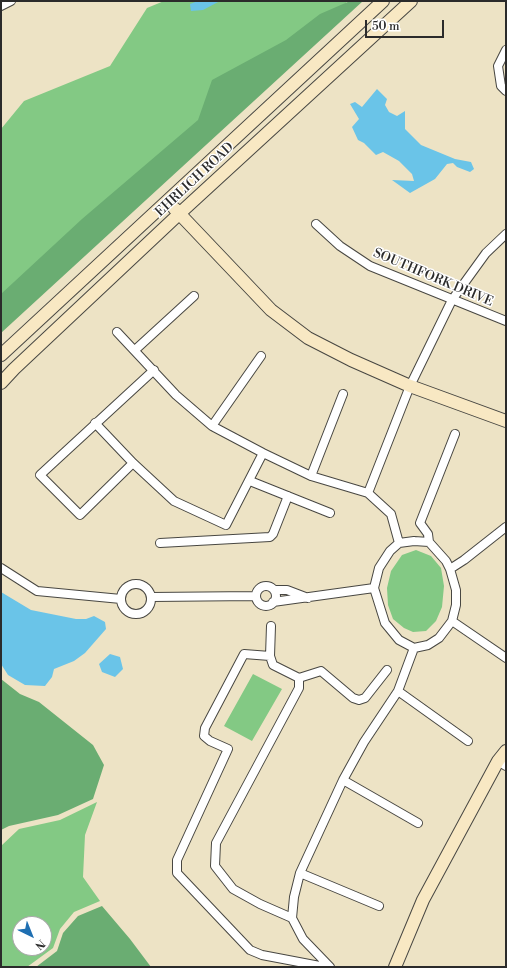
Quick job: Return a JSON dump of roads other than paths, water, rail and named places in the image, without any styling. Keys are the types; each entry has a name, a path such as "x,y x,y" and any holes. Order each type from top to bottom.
{"main road":[{"name":"EHRLICH ROAD","path":"1,355 383,1"},
{"name":"EHRLICH ROAD","path":"1,383 14,369 180,214 411,1"},
{"path":"167,201 271,310 286,323 330,350 410,386 506,421"},
{"path":"395,967 423,900 502,764 506,751"}],"street":[{"path":"1,6 11,1"},
{"path":"506,50 498,66 501,86 506,91"},
{"name":"SOUTHFORK DRIVE","path":"316,224 340,246 370,266 506,321"},
{"path":"368,493 410,386 452,300 486,252 506,234"},
{"path":"135,350 194,296"},
{"path":"117,332 154,370 176,396 212,426 311,476 368,493 390,514 399,543"},
{"path":"212,426 261,356"},
{"path":"133,463 80,515 40,475 154,370"},
{"path":"311,476 342,394"},
{"path":"95,423 133,463 174,501 226,525"},
{"path":"429,542 428,534 420,523 455,434"},
{"path":"224,539 226,525 250,481 263,453"},
{"path":"250,481 330,513"},
{"path":"160,542 270,537 273,534 288,496"},
{"path":"450,569 506,527"},
{"path":"414,541 429,542 435,547 450,569 456,590 456,605 452,620 439,638 428,645 414,648 400,640 385,623 374,588 379,568 390,551 399,543 414,541"},
{"path":"1,568 37,591 121,599"},
{"path":"138,584 147,588 151,597 150,607 142,613 137,614 132,614 124,608 121,599 124,590 128,586 138,584"},
{"path":"309,598 288,590 274,590 269,586 262,586 257,590 256,596 261,604 267,605 273,602 309,598 374,588"},
{"path":"273,602 275,596 274,590"},
{"path":"151,597 256,596"},
{"path":"452,620 506,658"},
{"path":"271,626 270,656 274,665 299,678 321,671 353,698 359,700 365,698 387,670"},
{"path":"330,967 303,939 292,918 294,897 300,873 343,780 364,742 398,691 414,648"},
{"path":"270,656 244,654 205,728 204,736 210,741 228,749 177,860 177,873 250,950 262,955 325,967"},
{"path":"292,918 260,904 233,889 215,866 216,843 299,688 299,678"},
{"path":"398,691 468,742"},
{"path":"343,780 418,823"},
{"path":"300,873 379,906"}],"water":[{"path":"198,1 220,1 203,10 191,11 190,4"},
{"path":"377,89 387,99 385,105 389,112 397,116 405,111 405,129 421,145 455,159 471,162 474,169 470,172 457,167 453,163 447,164 435,179 410,193 392,180 414,181 412,174 399,161 383,152 376,155 364,143 358,140 352,127 359,119 350,104 355,102 362,107"},
{"path":"1,592 31,610 76,619 86,619 94,616 105,622 106,629 85,653 74,661 54,669 52,677 45,686 25,685 8,675 1,664"},
{"path":"110,654 120,657 123,669 115,677 102,672 99,664"}]}
